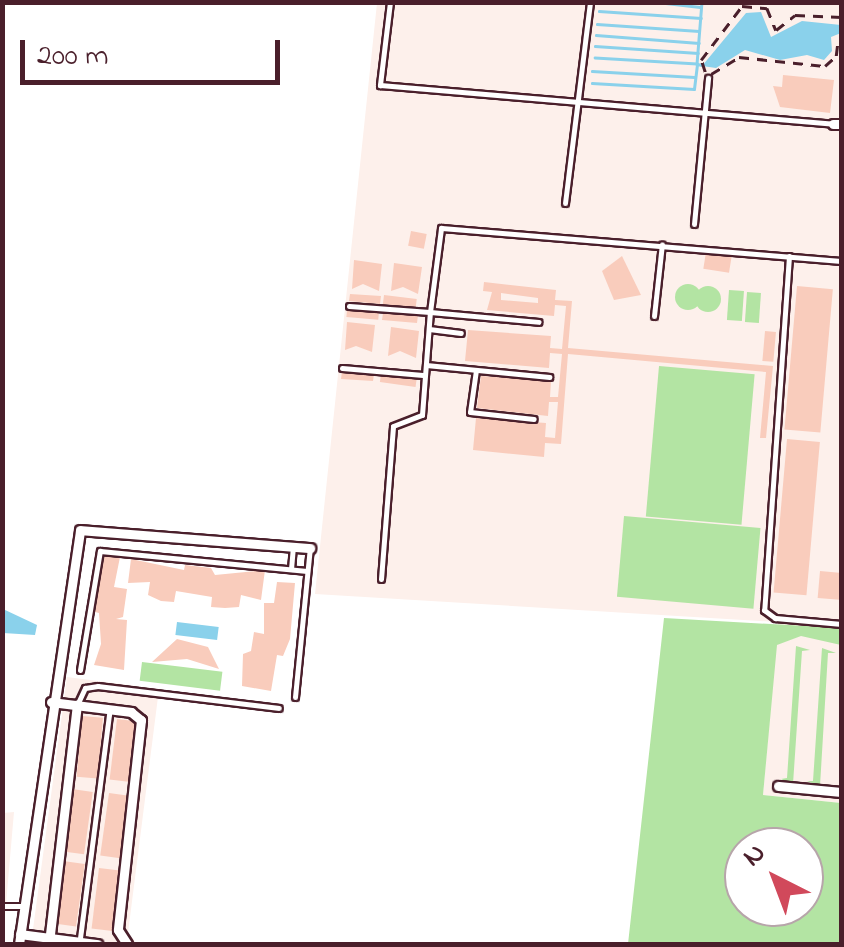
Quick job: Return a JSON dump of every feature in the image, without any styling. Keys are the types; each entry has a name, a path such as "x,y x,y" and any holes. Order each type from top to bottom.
{"street":[{"path":"97,944 50,934 20,939 50,702 80,530 99,527 310,548"},
{"path":"50,702 110,708 141,720 144,736 118,930 127,944"},
{"path":"50,934 77,705"},
{"path":"778,786 842,792"}],"lane":[{"path":"390,2 380,85 837,124"},
{"path":"565,203 590,2"},
{"path":"694,224 710,76"},
{"path":"380,579 393,426 420,418 440,228 842,261"},
{"path":"654,316 662,244"},
{"path":"790,256 764,610 775,618 842,624"},
{"path":"349,306 539,322"},
{"path":"429,329 461,332"},
{"path":"426,365 549,377"},
{"path":"342,368 425,375"},
{"path":"476,370 470,412 534,419"},
{"path":"290,569 293,546"},
{"path":"295,697 310,548"},
{"path":"80,670 100,551 307,571"},
{"path":"77,705 85,688 98,686 279,708"},
{"path":"80,938 110,708"},
{"path":"2,906 24,906"}],"path":[{"path":"838,39 836,56 825,66 739,58 710,76 701,60 742,6 768,8 776,30 796,15 842,17"}],"shaded area":[{"path":"377,3 841,3 841,803 763,795 778,622 315,594"},
{"path":"67,677 159,689 128,933 137,944 31,944"},
{"path":"14,812 3,938 3,813"}],"green space":[{"path":"688,284 697,288 701,297 697,306 688,310 679,306 675,297 679,288"},
{"path":"708,286 717,290 721,299 717,308 708,312 699,308 695,299 699,290"},
{"path":"729,290 744,291 742,321 727,320"},
{"path":"747,292 761,293 759,323 745,322"},
{"path":"659,366 755,374 741,525 646,516"},
{"path":"624,516 760,528 753,609 617,597"},
{"path":"664,618 841,628 841,645 801,636 777,645 763,795 841,803 841,944 628,944"},
{"path":"796,646 810,650 802,651 793,784 781,779 787,778"},
{"path":"822,648 836,653 828,653 820,786 807,781 813,781"},
{"path":"142,662 222,672 220,691 140,681"}],"water":[{"path":"761,12 771,37 802,21 841,25 841,33 831,37 832,51 824,60 807,55 780,60 745,50 716,68 702,66 746,13"},
{"path":"3,609 37,625 35,635 3,633"},
{"path":"177,622 219,627 217,640 175,635"}],"building":[{"path":"783,75 834,80 830,113 780,107 773,86 782,87"},
{"path":"411,231 427,234 424,249 408,246"},
{"path":"706,252 732,256 729,273 703,269"},
{"path":"622,256 641,295 614,300 602,271"},
{"path":"354,260 382,264 379,291 363,284 352,289"},
{"path":"394,263 422,267 418,294 403,287 391,291"},
{"path":"484,282 556,290 555,300 572,301 568,348 773,366 766,438 760,438 766,372 568,354 561,444 545,443 544,457 473,450 476,418 546,423 545,437 555,438 558,402 549,402 548,416 477,408 481,376 551,381 550,397 558,397 562,354 550,353 549,368 465,361 468,330 551,336 550,348 562,349 566,306 555,305 554,316 487,310 492,292 483,291","holes":["501,293 538,298 538,303 501,300"]},
{"path":"797,286 833,289 820,433 784,429"},
{"path":"350,294 381,296 380,304 349,301"},
{"path":"384,295 417,299 416,308 383,304"},
{"path":"347,310 379,313 378,320 346,317"},
{"path":"383,313 418,315 417,323 382,320"},
{"path":"347,322 375,325 372,352 356,346 345,350"},
{"path":"391,327 419,331 416,358 400,351 388,356"},
{"path":"765,331 776,332 773,362 762,361"},
{"path":"342,371 374,374 373,381 341,379"},
{"path":"381,374 417,379 416,387 380,382"},
{"path":"787,439 820,442 806,595 774,592"},
{"path":"102,554 120,557 114,587 127,589 123,617 116,619 127,620 124,670 94,665 101,644 99,613 91,611"},
{"path":"131,559 184,570 185,565 211,568 215,575 265,570 261,600 241,595 239,607 211,607 212,597 176,591 174,602 161,601 148,595 150,582 128,583"},
{"path":"820,571 842,573 840,600 818,598"},
{"path":"277,582 295,583 290,639 283,656 277,655 271,691 242,686 243,654 251,651 254,632 264,634 264,603 274,603"},
{"path":"177,639 208,647 219,669 187,659 152,662"},
{"path":"82,716 103,718 98,779 77,777"},
{"path":"117,719 140,722 132,782 110,780"},
{"path":"72,789 93,792 84,854 63,851"},
{"path":"109,793 131,796 122,858 100,855"},
{"path":"63,861 85,864 76,926 54,923"},
{"path":"99,868 122,871 114,931 92,929"}],"waterway":[{"path":"657,2 700,7"},
{"path":"702,2 697,64 702,65"},
{"path":"599,11 701,18"},
{"path":"597,24 699,31"},
{"path":"596,35 699,43"},
{"path":"595,46 698,53"},
{"path":"592,83 694,89 697,64 595,58"},
{"path":"592,71 694,77"}]}
